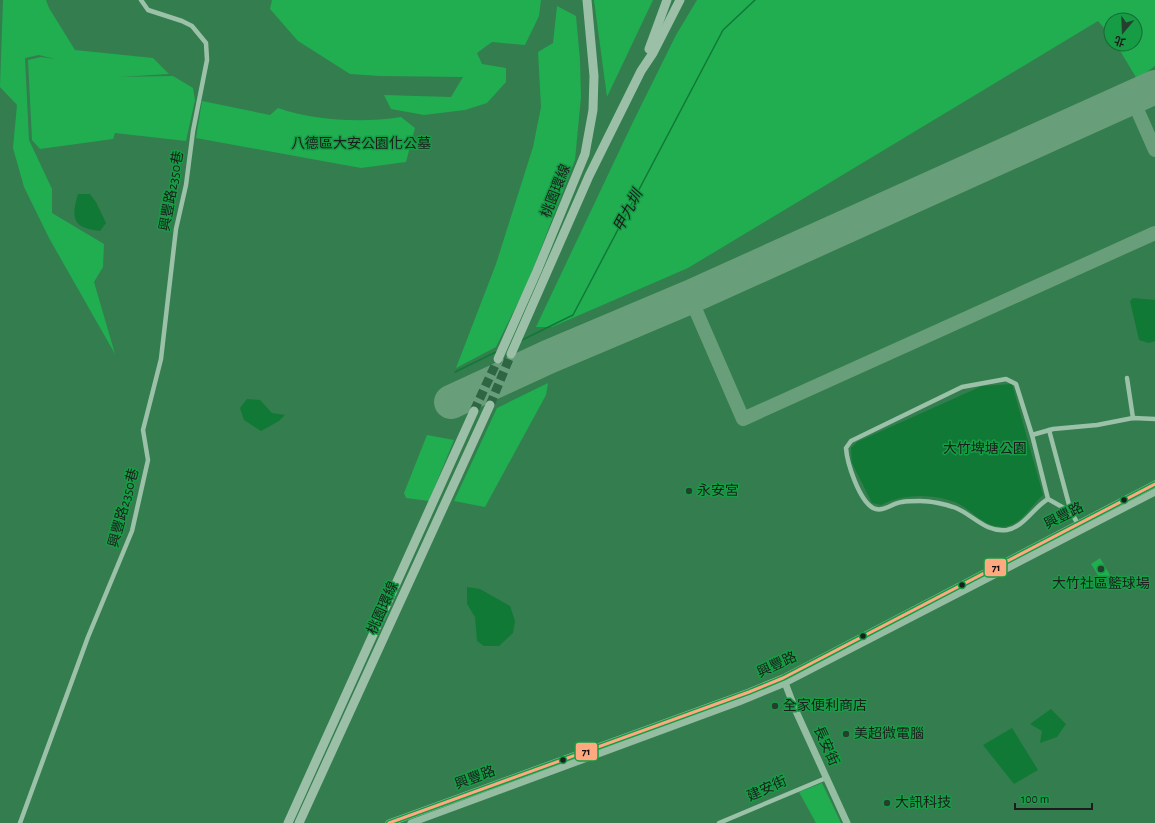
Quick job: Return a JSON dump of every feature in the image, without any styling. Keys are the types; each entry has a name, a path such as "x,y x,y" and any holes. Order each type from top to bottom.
{"highway":[{"path":"581,0 590,23"},
{"path":"587,0 590,23"},
{"path":"641,71 667,0"},
{"path":"641,71 653,53 680,0"},
{"name":"桃園環線","path":"590,23 594,76 593,110 585,154 504,353 516,343 589,176 641,71"},
{"name":"桃園環線","path":"299,823 490,405"},
{"name":"桃園環線","path":"288,823 474,411"}],"main road":[{"name":"興豐路","path":"390,823 784,680 1155,484"},
{"name":"興豐路","path":"411,823 739,702 1155,492"},
{"name":"長安街","path":"784,680 847,823"}],"street":[{"name":"興豐路2350巷","path":"20,823 88,637 132,531 143,487 148,460 143,430 161,359 176,229 186,185 207,60 206,43 192,26 182,21 148,10 141,0"},
{"path":"1127,378 1133,418"},
{"path":"1048,499 1022,522 1009,530 999,531 990,529 955,507 922,501 900,502 880,510 873,508 866,501 850,472 846,448 851,441 962,387 987,381 1006,379 1016,384 1032,435 1048,499 1071,512"},
{"path":"1032,435 1049,430 1097,425 1133,418 1155,419"},
{"path":"1049,430 1071,512 1078,524"},
{"name":"建安街","path":"719,823 826,778"}],"green space":[{"path":"3,0 46,0 49,8 75,50 153,58 169,74 119,77 173,76 193,88 195,100 186,141 115,133 113,139 40,149 32,140 28,60 41,57 55,59 39,55 25,58 29,140 52,189 52,213 104,244 103,267 94,282 115,354 49,238 24,187 13,148 17,105 0,87"},
{"path":"272,0 541,0 539,16 525,45 492,42 477,53 482,64 506,68 506,82 487,103 465,110 424,115 391,109 384,95 451,97 463,77 380,76 350,74 298,41 270,9"},
{"path":"594,0 653,0 607,97"},
{"path":"697,0 1155,0 1155,66 1137,79 1121,52 1143,52 1143,12 1103,12 1103,27 1098,21 688,268 552,327 536,327 676,35"},
{"path":"557,6 576,16 580,60 581,97 575,160 528,282 496,347 456,368 496,264 533,147 541,107 538,52 553,43"},
{"name":"八德區大安公園化公墓","path":"202,101 270,115 278,108 307,116 339,120 371,120 401,117 415,128 406,162 361,168 196,138"},
{"path":"548,383 546,395 485,507 454,501 497,408"},
{"path":"427,435 454,440 429,501 406,498 404,493"},
{"name":"大竹社區籃球場","path":"1100,558 1110,575 1101,580 1091,564"},
{"path":"822,783 841,823 816,823 799,792"}],"shaded area":[{"path":"78,194 90,194 96,202 106,223 100,231 91,230 84,227 76,220 75,209"},
{"path":"1133,298 1155,300 1155,341 1149,343 1139,340 1130,301"},
{"name":"大竹埤塘公園","path":"1012,384 1043,495 1019,520 1006,526 998,527 982,520 962,505 937,497 917,496 889,501 881,505 872,503 852,463 851,448 857,442 982,386"},
{"path":"247,399 260,400 272,413 285,415 279,421 261,431 244,420 240,408"},
{"path":"467,587 480,589 510,606 515,621 513,633 499,646 484,646 477,641 475,617 467,604"},
{"path":"1051,709 1066,724 1057,737 1040,743 1042,731 1030,724"},
{"path":"1012,728 1038,770 1014,784 983,745"}],"waterway":[{"name":"甲九圳","path":"522,340 573,315 723,30 755,0"},
{"name":"甲九圳","path":"455,372 496,352"}],"taxiway":[{"path":"1132,98 1155,150"},
{"path":"690,297 743,419 1155,233"}],"runway":[{"path":"451,402 548,357 690,297 1155,87"}],"tunnel":[{"path":"490,405 511,354"},
{"path":"474,411 498,359"}],"transit line":[{"name":"71","path":"389,823 749,692 783,678 1155,484"}],"place":[{"name":"永安宮","path":"689,491"},
{"name":"大竹社區籃球場","path":"1101,569"},
{"name":"全家便利商店","path":"775,706"},
{"name":"美超微電腦","path":"846,734"},
{"name":"大訊科技","path":"887,803"}]}
